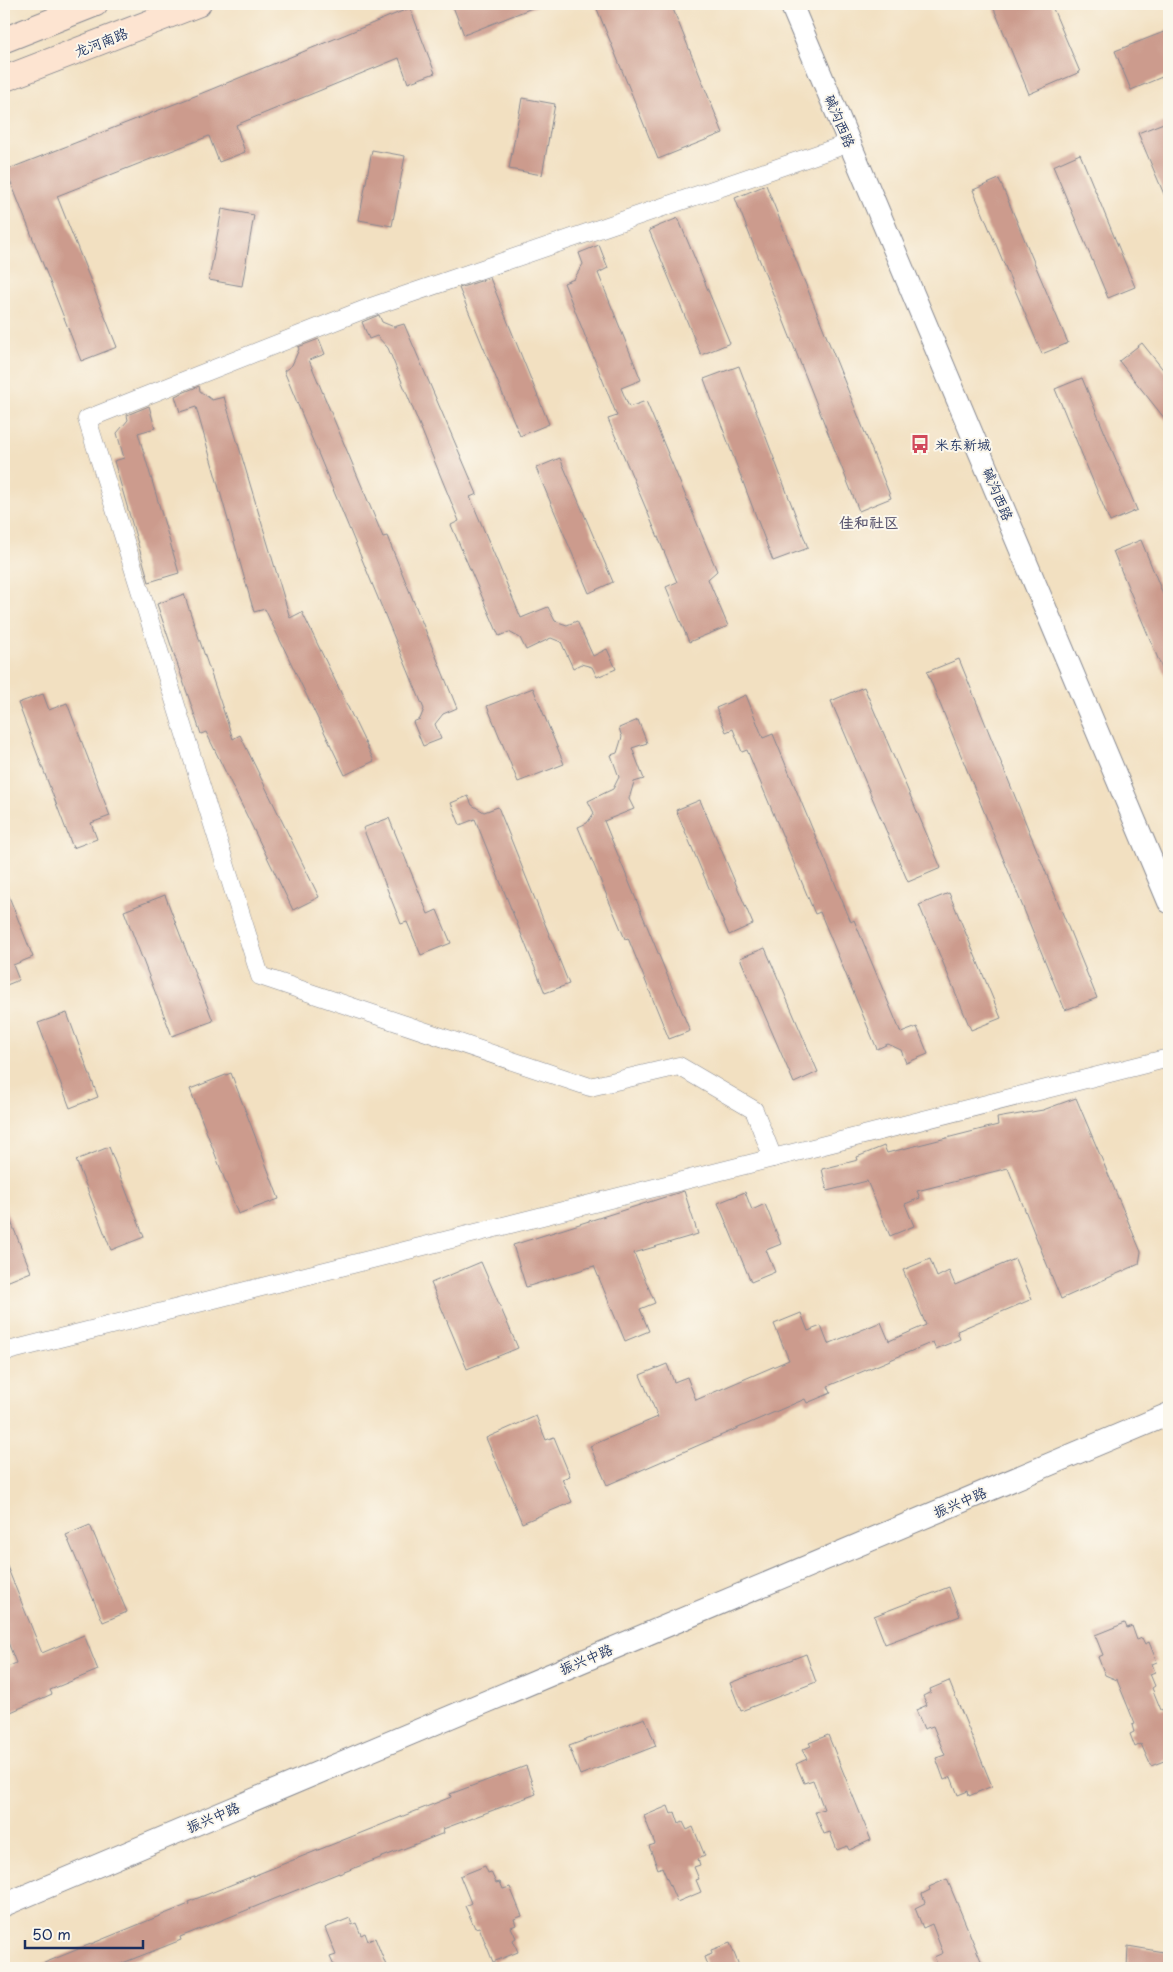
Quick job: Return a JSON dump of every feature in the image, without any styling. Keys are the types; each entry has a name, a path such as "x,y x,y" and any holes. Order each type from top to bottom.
{"main road":[{"path":"4,40 96,4"},
{"name":"龙河南路","path":"4,79 198,4"}],"street":[{"name":"碱沟西路","path":"791,4 1169,902"},
{"path":"773,1158 754,1110 679,1066 590,1087 260,976 87,419 368,308 850,143"},
{"path":"4,1352 1169,1058"},
{"name":"振兴中路","path":"4,1905 1169,1414"}],"building":[{"path":"452,4 542,4 464,35"},
{"path":"595,4 671,4 723,133 658,159"},
{"path":"992,4 1051,4 1080,72 1029,94"},
{"path":"410,8 435,73 408,83 399,58 236,125 245,152 219,162 209,136 57,196 117,347 81,361 6,170 195,96"},
{"path":"1169,30 1169,74 1131,90 1115,51"},
{"path":"522,98 555,104 542,175 509,169"},
{"path":"1166,122 1169,130 1169,206 1138,133"},
{"path":"372,150 405,156 392,226 359,220"},
{"path":"1080,154 1135,287 1108,298 1053,166"},
{"path":"999,179 1068,343 1042,354 973,190"},
{"path":"766,185 891,498 859,511 735,198"},
{"path":"222,209 254,215 242,286 209,280"},
{"path":"678,218 730,343 701,355 649,230"},
{"path":"599,245 608,268 598,273 641,380 621,388 629,407 646,401 717,571 708,579 728,626 689,642 666,587 677,582 608,419 617,416 564,283 574,279 583,264 579,253"},
{"path":"490,278 549,424 520,436 459,288"},
{"path":"379,315 382,322 394,327 404,324 477,494 470,497 521,618 548,607 555,621 567,625 577,621 593,656 607,649 616,669 597,677 592,667 581,664 573,668 561,642 551,638 526,650 520,638 509,632 499,636 451,525 459,521 388,348 377,336 369,339 362,322"},
{"path":"319,339 325,354 309,360 383,537 387,536 457,708 443,714 435,724 441,739 423,746 413,722 420,719 424,709 284,371 292,365 299,349 298,347"},
{"path":"1142,343 1169,377 1169,424 1119,361"},
{"path":"739,366 808,548 773,561 704,379"},
{"path":"1082,378 1137,510 1110,522 1055,389"},
{"path":"199,386 200,391 212,400 224,397 290,618 302,612 374,761 345,775 265,609 254,612 196,407 180,412 175,396"},
{"path":"149,406 155,428 138,433 179,573 149,582 114,461 124,458 117,433 128,420 127,415"},
{"path":"560,458 613,582 589,593 536,468"},
{"path":"1141,540 1169,609 1169,685 1113,551"},
{"path":"184,594 233,739 240,735 319,897 293,910 206,732 201,734 157,604"},
{"path":"959,659 1097,998 1065,1010 927,672"},
{"path":"864,687 941,868 908,882 831,701"},
{"path":"533,688 564,764 518,782 487,706"},
{"path":"43,694 49,710 67,703 110,816 91,823 97,839 73,848 18,703"},
{"path":"746,695 763,738 773,734 851,922 854,920 901,1033 917,1027 928,1054 906,1063 901,1050 888,1044 877,1049 820,912 815,914 747,750 742,752 733,729 726,732 716,708"},
{"path":"638,720 647,743 632,748 644,779 634,782 629,799 634,809 604,821 690,1031 669,1039 628,938 625,939 578,827 587,823 594,813 588,801 613,789 619,777 611,755 617,753 622,737 619,728"},
{"path":"468,796 472,805 484,812 498,807 569,984 545,993 475,819 460,825 451,803"},
{"path":"700,800 753,924 729,935 676,810"},
{"path":"389,818 428,914 437,910 451,943 421,955 407,922 401,924 363,828"},
{"path":"4,884 33,957 13,965 19,980 4,986"},
{"path":"949,893 1001,1018 971,1030 919,905"},
{"path":"165,895 213,1021 172,1036 124,911"},
{"path":"765,948 818,1072 794,1083 740,958"},
{"path":"67,1013 98,1097 70,1108 38,1023"},
{"path":"231,1073 279,1199 238,1214 190,1089"},
{"path":"1076,1098 1141,1252 1139,1264 1061,1299 1008,1168 917,1191 920,1198 905,1204 914,1226 890,1236 867,1181 827,1191 822,1169 858,1160 857,1157 884,1146 887,1153 998,1125 997,1118 1043,1110"},
{"path":"109,1147 144,1237 111,1250 76,1160"},
{"path":"684,1191 698,1234 634,1253 655,1303 640,1309 649,1331 625,1341 594,1266 526,1287 513,1245"},
{"path":"745,1192 752,1210 765,1204 781,1244 766,1250 775,1272 751,1282 718,1203"},
{"path":"4,1204 31,1272 4,1283"},
{"path":"930,1259 937,1277 949,1271 955,1285 1015,1259 1032,1299 957,1331 960,1339 936,1349 933,1342 828,1386 831,1393 807,1403 805,1399 607,1485 590,1446 658,1417 640,1375 667,1364 674,1382 687,1377 696,1400 789,1360 774,1324 801,1313 808,1331 821,1326 828,1344 881,1322 889,1341 926,1325 903,1270"},
{"path":"481,1262 518,1348 467,1369 431,1283"},
{"path":"536,1416 546,1440 554,1437 570,1476 562,1479 572,1502 522,1523 486,1438"},
{"path":"90,1525 127,1612 103,1622 66,1535"},
{"path":"4,1559 42,1653 84,1635 98,1670 50,1690 52,1694 4,1715 4,1669 16,1663 4,1632"},
{"path":"949,1587 960,1616 885,1644 874,1616"},
{"path":"1125,1623 1127,1628 1132,1626 1137,1640 1142,1638 1145,1644 1149,1642 1157,1662 1152,1664 1155,1672 1150,1674 1155,1686 1152,1688 1161,1710 1166,1708 1169,1717 1169,1759 1151,1766 1141,1744 1135,1747 1130,1734 1134,1732 1132,1725 1135,1724 1117,1680 1105,1675 1098,1657 1103,1655 1095,1635"},
{"path":"806,1654 816,1682 741,1711 730,1683"},
{"path":"949,1681 992,1786 969,1796 968,1791 958,1795 951,1777 944,1780 936,1758 945,1755 933,1726 924,1729 916,1710 927,1705 923,1696 931,1692 930,1689"},
{"path":"645,1718 656,1746 580,1775 569,1746"},
{"path":"828,1735 871,1840 849,1850 847,1846 837,1850 830,1832 824,1834 815,1812 824,1809 813,1780 804,1783 796,1764 807,1759 802,1750 811,1746 809,1743"},
{"path":"526,1766 536,1794 443,1829 444,1833 180,1937 181,1940 110,1968 32,1968 189,1904 188,1902 451,1797 450,1794"},
{"path":"668,1806 671,1814 675,1812 679,1824 683,1822 687,1830 693,1827 705,1856 698,1859 700,1865 694,1867 699,1879 696,1880 701,1892 677,1902 662,1867 658,1869 649,1846 655,1844 644,1816"},
{"path":"485,1866 488,1873 491,1872 496,1883 500,1882 503,1889 510,1887 522,1916 514,1919 516,1925 511,1927 516,1938 513,1940 518,1952 493,1962 479,1927 475,1928 465,1906 471,1903 460,1876"},
{"path":"947,1879 984,1968 939,1968 934,1957 943,1953 932,1924 923,1928 915,1908 925,1903 922,1894 930,1890 929,1887"},
{"path":"350,1918 352,1925 356,1923 361,1935 365,1933 368,1941 375,1938 387,1968 335,1968 330,1957 336,1955 325,1928"},
{"path":"730,1943 740,1968 708,1968 704,1957 712,1954 711,1950"},
{"path":"1128,1946 1169,1953 1169,1968 1127,1968"}],"place":[{"name":"米东新城","path":"920,444"}],"district":[{"name":"佳和社区","path":"869,521"}]}
